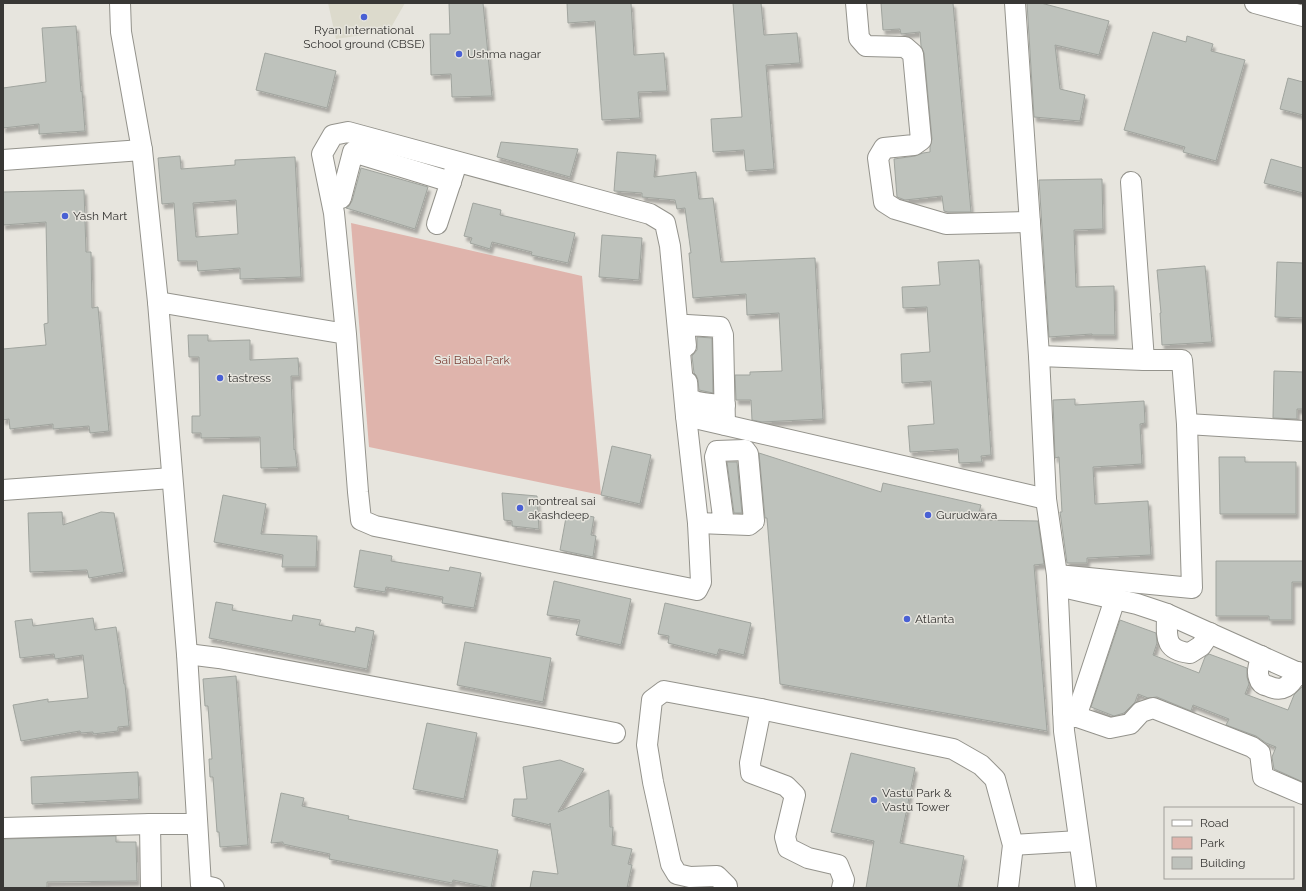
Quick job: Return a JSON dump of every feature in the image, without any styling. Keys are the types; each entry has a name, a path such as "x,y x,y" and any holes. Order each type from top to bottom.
{"street":[{"path":"120,3 121,32 142,150 158,302 187,654 201,885 214,888"},
{"path":"856,3 859,38 866,46 906,48 913,54 921,140 914,145 884,148 878,158 884,202 895,208 946,224 1030,222"},
{"path":"1015,3 1039,356 1046,498 1058,580 1070,715"},
{"path":"1255,3 1303,16"},
{"path":"451,182 356,144 348,132 333,136 322,154 334,213 346,334 361,520 375,526 697,590 701,582 698,523 686,416 683,363 684,327 687,325 720,327 723,335 725,405 720,424 716,458 724,524"},
{"path":"356,144 458,162 650,214 665,223 670,246 688,395 691,400 698,403 725,405"},
{"path":"341,198 356,144"},
{"path":"3,160 142,150"},
{"path":"437,224 458,162"},
{"path":"1131,182 1144,360"},
{"path":"158,302 346,334"},
{"path":"1039,356 1182,360 1187,424 1192,588 1058,580"},
{"path":"686,416 1046,498"},
{"path":"1187,424 1303,431"},
{"path":"691,465 745,450 748,454 754,521 749,525 698,523"},
{"path":"3,490 172,478"},
{"path":"1058,580 1167,614 1300,674"},
{"path":"1086,888 1064,731 1115,599"},
{"path":"1167,614 1169,642 1173,649 1190,654 1201,646 1210,633"},
{"path":"187,654 219,658 615,733"},
{"path":"727,888 727,886 717,876 690,877 676,874 671,864 653,782 647,745 652,700 664,691 761,709 953,749 981,765 995,779 1013,845 1008,888"},
{"path":"1070,715 1110,728 1130,724 1141,712 1153,708 1252,747 1260,753 1263,777 1303,794"},
{"path":"761,709 750,763 751,773 786,786 795,796 785,837 788,848 808,858 838,865 844,880 842,888"},
{"path":"150,824 151,888"},
{"path":"3,828 197,824"},
{"path":"1013,845 1079,841"}],"shaded area":[{"name":"Ryan International School ground (CBSE)","path":"328,3 405,3 389,31 336,39"}],"green space":[{"name":"Sai Baba Park","path":"351,223 582,276 601,495 369,447"}],"building":[{"name":"Ushma nagar","path":"449,3 483,3 492,96 452,97 451,74 431,75 430,34 450,34"},
{"path":"567,3 631,3 634,55 664,53 667,91 638,92 640,118 602,120 595,21 568,23"},
{"path":"733,3 761,3 764,35 797,33 800,63 766,65 774,169 746,171 744,150 713,152 711,119 742,117"},
{"path":"881,3 953,3 971,212 944,211 942,196 905,200 897,197 894,159 930,152 932,139 924,53 921,46 920,32 901,34 900,29 883,30"},
{"path":"1027,3 1041,3 1109,21 1099,55 1055,45 1060,89 1085,95 1080,121 1034,117"},
{"path":"76,26 85,131 39,134 39,124 3,128 3,88 46,82 42,28"},
{"path":"1153,32 1186,42 1187,36 1213,44 1211,51 1245,60 1216,161 1183,152 1185,147 1124,130"},
{"path":"265,53 336,71 327,108 256,90"},
{"path":"1288,78 1303,82 1303,115 1280,109"},
{"path":"501,142 578,149 570,177 497,157"},
{"path":"617,152 656,155 654,177 696,172 699,199 713,198 721,262 815,258 823,419 762,422 752,420 751,400 736,400 735,375 750,375 750,372 782,371 779,313 747,315 746,294 693,298 689,253 691,253 685,208 677,209 675,200 642,197 642,193 614,191"},
{"path":"180,156 181,169 235,165 235,160 295,157 301,277 240,279 240,268 198,271 197,261 178,261 174,203 162,204 158,158","holes":["236,200 238,234 196,237 193,203"]},
{"path":"1271,159 1303,168 1303,193 1264,183"},
{"path":"361,168 428,187 415,229 346,208 352,201"},
{"path":"1102,179 1103,229 1074,230 1076,287 1114,286 1115,335 1092,334 1049,337 1039,180"},
{"path":"84,190 86,252 91,252 92,308 98,307 109,431 90,433 89,426 53,429 53,424 10,429 9,419 3,420 3,349 46,345 44,324 48,323 46,222 3,225 3,192"},
{"path":"473,203 501,210 500,215 575,233 568,263 531,255 532,252 492,242 490,249 470,243 472,238 464,236"},
{"path":"602,235 642,238 639,280 599,277"},
{"path":"979,260 991,455 981,456 982,462 959,463 958,449 910,452 908,426 934,424 931,381 902,383 901,354 930,352 927,307 903,308 902,287 940,285 938,262"},
{"path":"1277,262 1303,263 1303,318 1275,317"},
{"path":"1205,266 1212,342 1162,345 1157,270"},
{"path":"188,335 208,335 208,341 250,340 250,360 298,358 299,376 291,376 294,450 295,449 297,467 261,468 260,437 201,438 201,433 192,433 192,416 200,416 199,357 189,357"},
{"path":"697,337 712,338 713,393 699,390 698,380 694,373 692,356 697,350"},
{"path":"1274,371 1303,372 1303,409 1297,409 1297,419 1273,418"},
{"path":"1075,399 1075,405 1144,401 1145,423 1140,424 1142,464 1093,467 1095,504 1148,501 1151,555 1087,558 1087,563 1067,563 1060,512 1062,512 1059,457 1055,458 1053,400"},
{"path":"612,446 651,455 640,504 601,495"},
{"name":"Atlanta","path":"759,453 881,492 883,483 981,505 977,520 1038,521 1044,564 1034,565 1047,731 780,684 767,518 765,518"},
{"path":"1219,457 1245,457 1245,462 1296,462 1296,514 1220,514"},
{"path":"727,462 737,462 742,513 734,513"},
{"name":"montreal sai akashdeep","path":"502,493 537,496 539,529 512,526 512,521 504,520"},
{"path":"223,495 266,504 261,534 317,536 316,567 282,567 283,555 214,542"},
{"path":"62,512 63,525 101,512 114,513 124,572 89,578 87,570 30,572 28,513"},
{"path":"567,512 594,517 591,535 596,536 593,557 560,550"},
{"path":"360,550 392,556 391,561 449,571 450,567 481,573 474,608 442,603 443,597 386,587 385,592 354,587"},
{"path":"1216,561 1303,561 1303,582 1292,582 1292,620 1269,620 1269,616 1216,616"},
{"path":"554,581 631,599 621,645 576,635 580,620 547,615"},
{"path":"216,602 233,605 232,610 292,621 293,615 321,620 319,625 355,632 356,627 374,631 367,669 209,638"},
{"path":"665,603 751,623 744,655 719,649 717,655 668,643 669,636 658,634"},
{"path":"93,618 95,630 116,627 125,684 129,726 118,727 118,731 93,734 93,732 81,733 80,731 21,741 13,705 48,699 48,702 88,698 83,655 55,659 54,654 20,658 15,621 32,619 33,626"},
{"path":"1120,620 1156,633 1157,643 1153,655 1199,673 1205,657 1209,654 1247,668 1249,684 1245,694 1288,710 1294,695 1303,686 1303,782 1274,769 1272,757 1276,747 1266,743 1256,736 1226,725 1229,719 1193,705 1191,711 1157,697 1148,698 1138,694 1135,702 1124,713 1114,716 1091,707"},
{"path":"465,642 551,658 543,702 457,685"},
{"path":"236,676 248,845 220,847 219,832 217,832 213,777 210,777 209,759 212,759 208,706 205,706 203,679"},
{"path":"427,723 477,733 464,799 413,789"},
{"name":"Vastu Park & Vastu Tower","path":"851,753 915,768 900,843 964,856 958,888 866,888 874,841 831,832"},
{"path":"560,760 584,769 558,812 609,790 610,827 613,827 612,845 632,849 628,864 632,865 627,888 530,888 533,871 558,874 550,823 550,825 512,816 514,799 527,799 523,767"},
{"path":"138,772 139,799 32,804 31,777"},
{"path":"281,793 304,798 302,806 349,816 348,819 498,850 491,888 453,880 452,883 329,859 330,854 283,844 283,842 271,843"},
{"path":"116,836 116,842 136,842 137,881 47,882 47,888 3,888 3,839"}],"place":[{"name":"Ryan International School ground (CBSE)","path":"364,17"},
{"name":"Ushma nagar","path":"459,54"},
{"name":"Yash Mart","path":"65,216"},
{"name":"tastress","path":"220,378"},
{"name":"montreal sai akashdeep","path":"520,508"},
{"name":"Gurudwara","path":"928,515"},
{"name":"Atlanta","path":"907,619"},
{"name":"Vastu Park & Vastu Tower","path":"874,800"}]}
